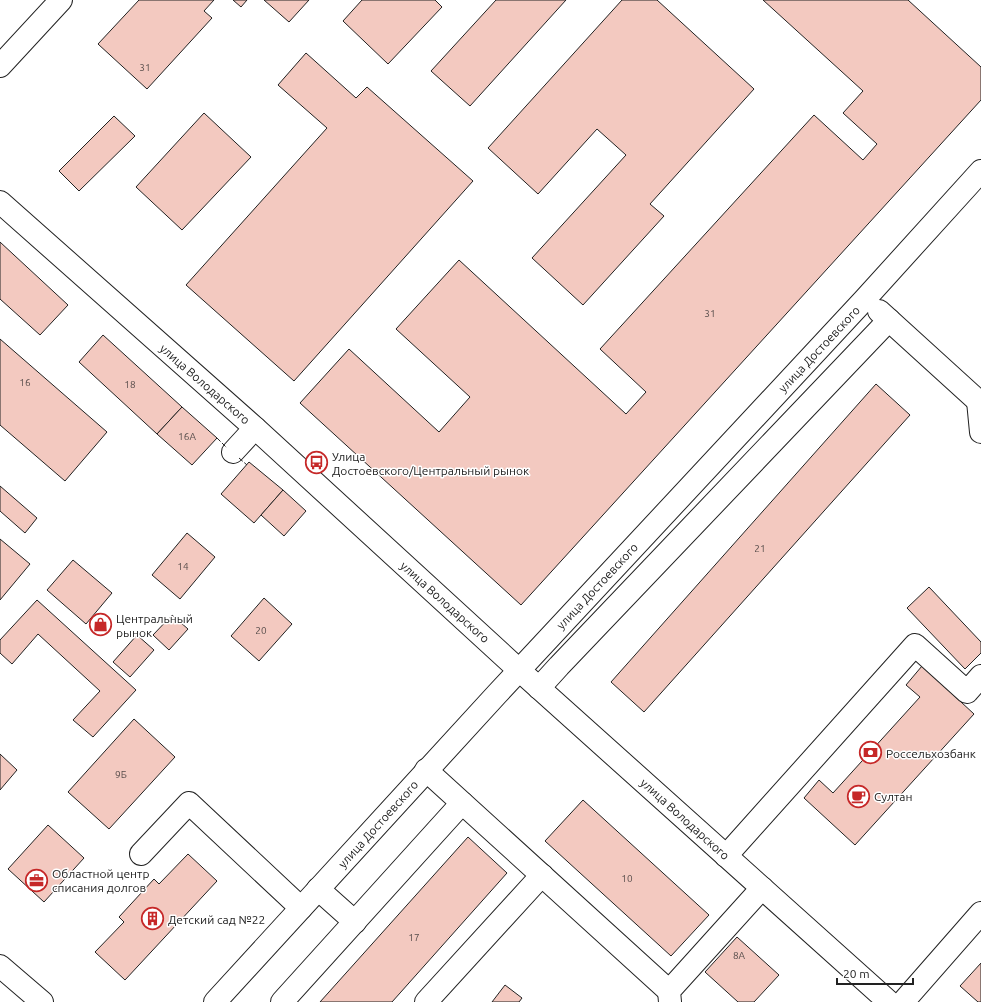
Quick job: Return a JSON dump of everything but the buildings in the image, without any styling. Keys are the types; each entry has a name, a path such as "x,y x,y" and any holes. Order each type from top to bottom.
{"street":[{"path":"0,66 61,0"},
{"name":"улица Достоевского","path":"215,1002 426,770 866,299 981,171"},
{"name":"улица Володарского","path":"0,202 256,428 519,670 889,1002"},
{"path":"866,299 979,401 981,432"},
{"path":"540,688 889,320"},
{"path":"233,452 256,428"},
{"path":"726,856 915,645 967,692 981,676"},
{"path":"426,770 542,876 670,997 762,888"},
{"path":"141,854 190,803 301,908"},
{"path":"282,1002 462,803"},
{"path":"426,1002 542,876"},
{"path":"318,889 354,922"},
{"path":"903,1002 981,913"},
{"path":"0,966 42,1002"}],"fence":[{"path":"217,438 227,448"},
{"path":"239,458 247,465"}],"place":[{"name":"Улица Достоевского/Центральный рынок","path":"316,463"},
{"name":"Центральный рынок","path":"101,625"},
{"name":"Россельхозбанк","path":"870,753"},
{"name":"Султан","path":"858,796"},
{"name":"Областной центр списания долгов","path":"36,880"},
{"name":"Детский сад №22","path":"152,919"}]}
